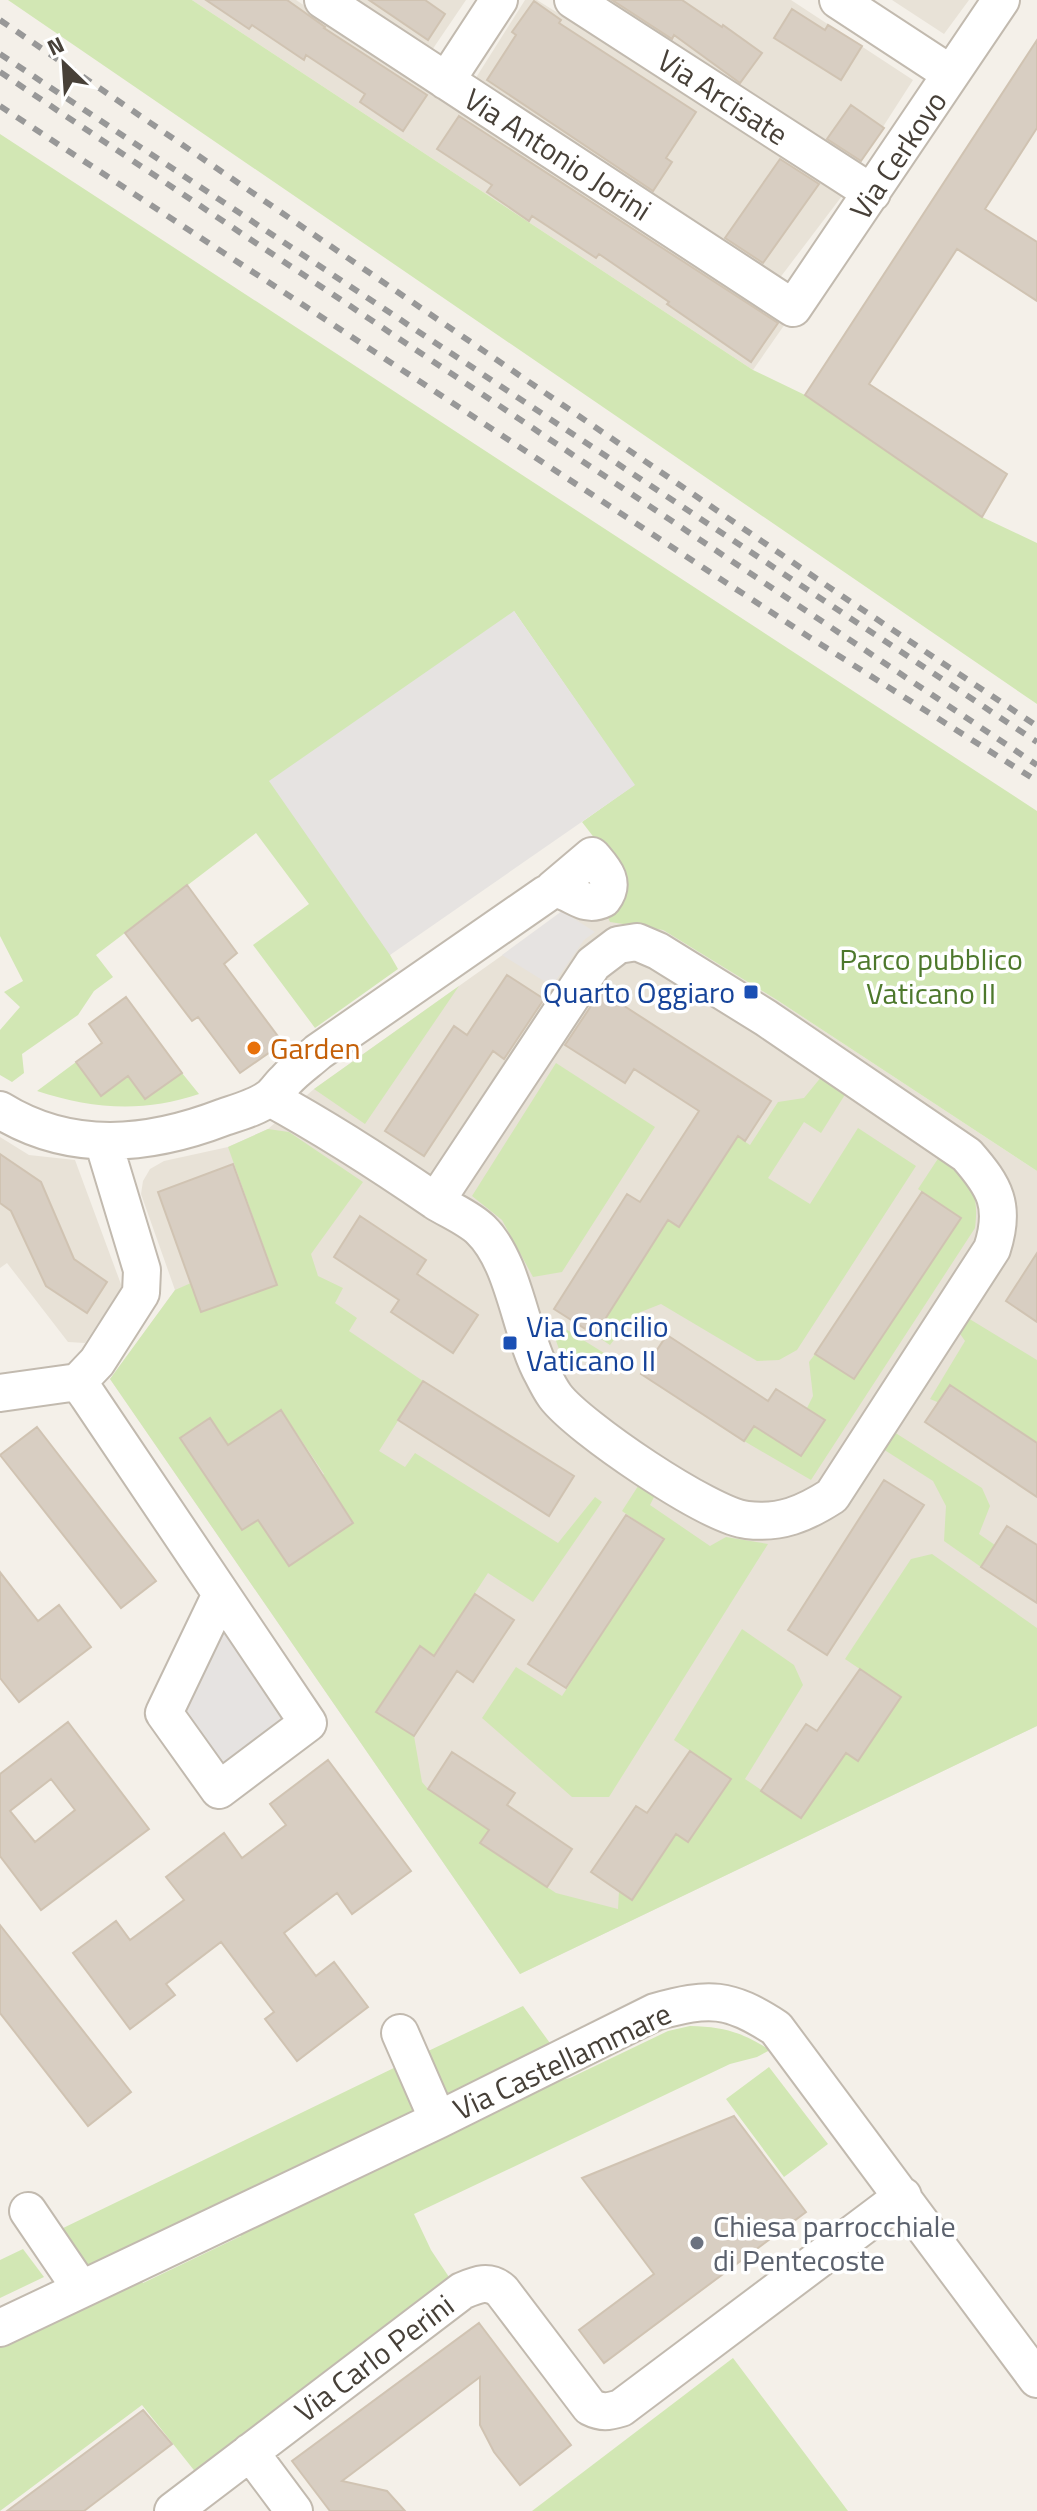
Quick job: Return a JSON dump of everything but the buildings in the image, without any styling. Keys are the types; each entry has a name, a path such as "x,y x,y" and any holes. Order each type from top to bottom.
{"street":[{"name":"Via Antonio Jorini","path":"323,0 793,308"},
{"path":"446,81 499,0"},
{"name":"Via Arcisate","path":"573,0 872,193"},
{"path":"838,0 951,74"},
{"name":"Via Cerkovo","path":"793,308 1001,0"},
{"path":"0,1110 17,1121 45,1131 103,1141 140,1141 225,1117 270,1098 287,1078 318,1052 550,891"},
{"path":"270,1098 481,1230 498,1256 540,1371 556,1397 583,1422 643,1465 722,1514 745,1520 781,1521 807,1511 832,1496 986,1259 1000,1226 997,1202 987,1178 967,1155 766,1018 658,951 637,942 618,945 593,964 436,1201"},
{"path":"0,1393 78,1382 97,1362 141,1293 142,1270 103,1141"},
{"path":"78,1382 221,1594 308,1723 219,1790 164,1713 221,1594"},
{"name":"Via Castellammare","path":"0,2328 438,2120 655,2012 691,2002 719,2001 748,2010 776,2028 1037,2379"},
{"path":"400,2033 438,2120"},
{"name":"Via Carlo Perini","path":"173,2511 462,2291 486,2283 496,2286 590,2407 601,2412 621,2408 903,2196"},
{"path":"28,2211 81,2289"},
{"path":"250,2452 294,2511"}],"shaded area":[{"path":"192,0 296,0 785,324 753,370"},
{"path":"350,0 466,0 430,53"},
{"path":"525,0 537,0 845,192 776,283 472,84"},
{"path":"593,0 791,0 913,80 854,172"},
{"path":"892,0 969,0 944,34"},
{"path":"514,611 635,785 390,955 269,781"},
{"path":"573,905 663,930 777,1000 1037,1171 1037,1726 520,1974 110,1379 175,1290 141,1194 143,1181 150,1169 164,1161 228,1147 268,1129 314,1089"},
{"path":"562,911 595,932 584,940 552,986 502,955"},
{"path":"0,1137 29,1155 75,1160 122,1287 85,1343 68,1342 7,1263 0,1268"},
{"path":"220,1622 289,1724 223,1774 177,1711"}],"green space":[{"path":"8,0 192,0 753,370 805,395 982,517 1037,543 1037,704"},
{"name":"Parco pubblico Vaticano II","path":"0,134 1037,811 1037,1171 777,1000 663,930 610,922 603,906 602,848 582,822 634,785 514,611 390,955 398,969 315,1028 253,945 309,904 256,833 96,955 113,977 94,991 78,1015 22,1054 24,1073 12,1082 0,1075 0,1030 20,1007 4,992 23,981 0,936"},
{"path":"459,986 365,1124 314,1089"},
{"path":"76,1062 101,1096 128,1076 145,1099 182,1073 199,1094 158,1104 118,1106 78,1102 37,1091"},
{"path":"556,1063 655,1127 562,1272 533,1277 502,1220 472,1196"},
{"path":"822,1076 846,1093 821,1133 804,1122 768,1178 810,1204 858,1128 916,1166 797,1350 779,1360 757,1361 661,1304 633,1315 610,1345 595,1335 668,1220 679,1227 720,1164 732,1133 750,1145 778,1102 804,1098"},
{"path":"268,1129 289,1132 363,1182 311,1254 318,1276 343,1288 335,1303 357,1318 349,1331 423,1381 379,1451 405,1467 415,1453 558,1543 595,1497 602,1502 533,1602 488,1573 434,1656 420,1647 377,1712 414,1736 422,1782 428,1789 489,1829 547,1887 556,1893 618,1909 619,1891 632,1899 676,1834 688,1842 731,1779 674,1740 742,1629 794,1665 803,1685 745,1779 802,1817 846,1753 858,1760 901,1697 845,1659 911,1559 932,1554 1037,1628 1037,1726 520,1974 110,1379 175,1290 191,1283 202,1312 277,1284 228,1147","holes":["281,1410 324,1474 296,1494 335,1497 353,1523 289,1566 272,1540 274,1509 242,1530 180,1438 210,1418 241,1464 262,1450 250,1430"]},
{"path":"943,1151 974,1194 975,1228 811,1480 744,1441 754,1426 802,1455 824,1420 807,1408 813,1396 809,1362 815,1354 854,1379 961,1218 918,1189"},
{"path":"963,1315 1037,1360 1037,1443 930,1399 965,1341 956,1328"},
{"path":"548,1318 604,1353 566,1369"},
{"path":"894,1432 982,1488 990,1506 979,1534 995,1545 981,1567 944,1541 946,1506 933,1481 883,1449"},
{"path":"642,1480 657,1491 650,1505 710,1546 726,1537 768,1544 609,1797 572,1797 482,1718 516,1667 562,1696 663,1539 622,1511"},
{"path":"523,2006 555,2050 446,2102 424,2053"},
{"path":"690,2026 732,2032 770,2050 730,2064 414,2214 431,2250 453,2283 201,2479 142,2405 0,2511 0,2343 138,2277 143,2283 241,2236 239,2229 536,2086 570,2078 668,2031"},
{"path":"400,2065 418,2115 90,2271 59,2230"},
{"path":"769,2067 828,2144 784,2177 726,2099"},
{"path":"23,2249 44,2277 0,2298 0,2260"},
{"path":"733,2358 848,2511 532,2511"}],"railway":[{"path":"0,20 1037,726"},
{"path":"0,54 1037,742"},
{"path":"0,72 1037,765"},
{"path":"0,106 809,637 1037,781"}],"place":[{"name":"Quarto Oggiaro","path":"751,992"},
{"name":"Garden","path":"254,1048"},
{"name":"Via Concilio Vaticano II","path":"510,1343"},
{"name":"Chiesa parrocchiale di Pentecoste","path":"697,2243"}]}
